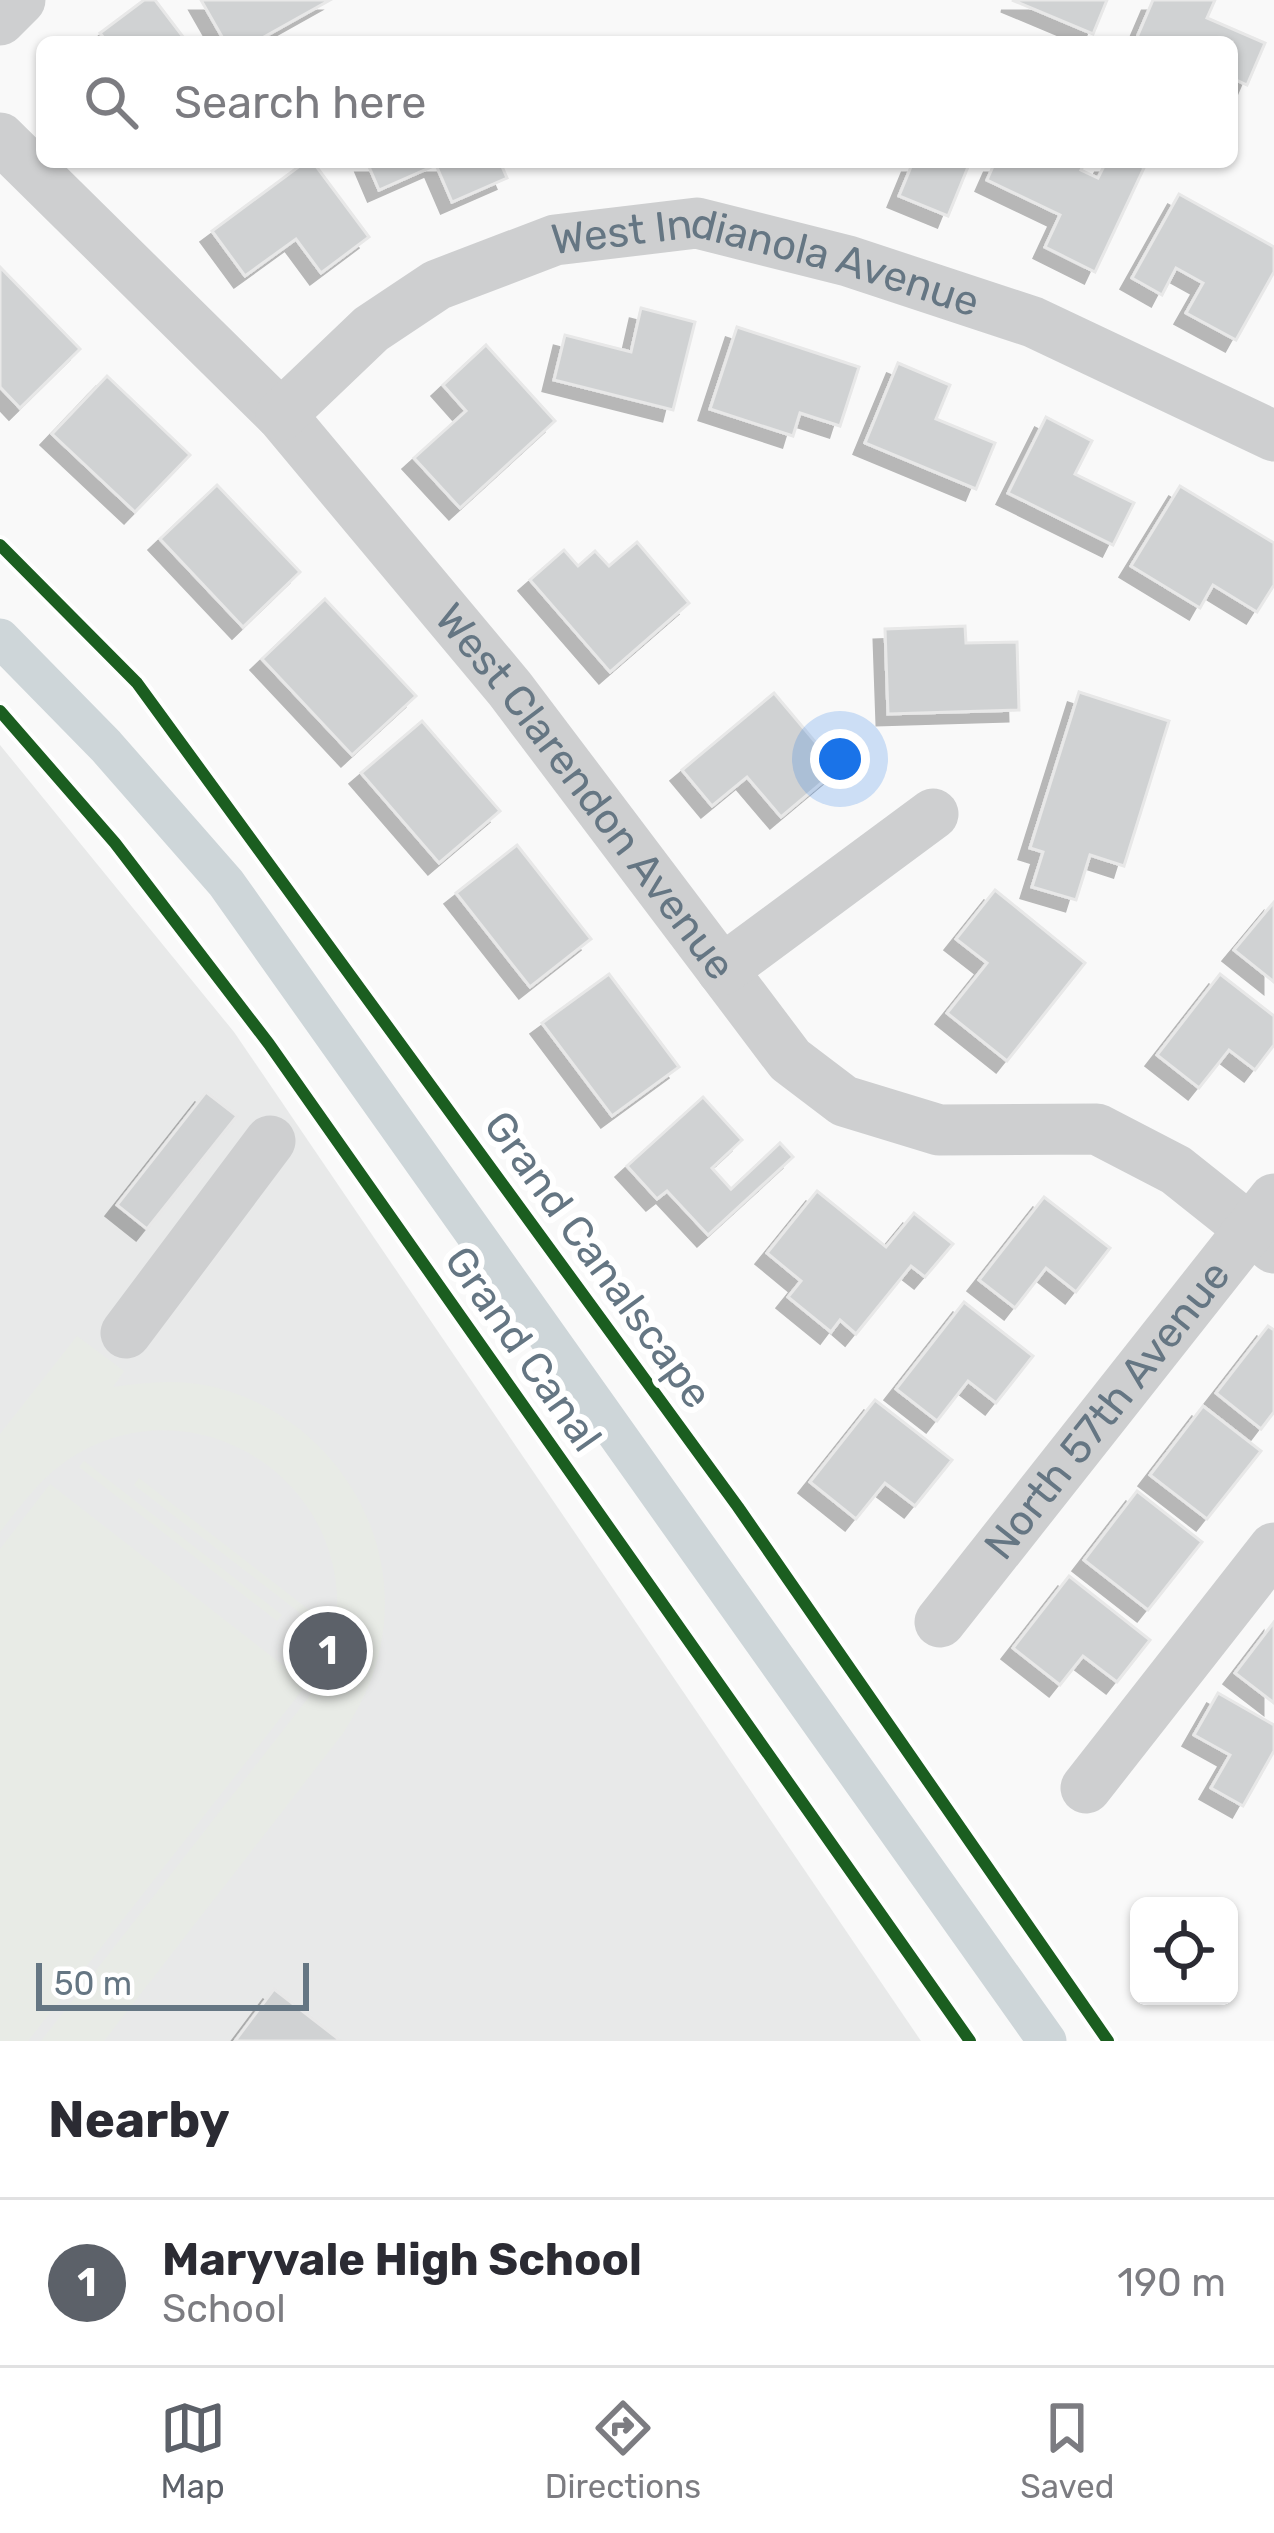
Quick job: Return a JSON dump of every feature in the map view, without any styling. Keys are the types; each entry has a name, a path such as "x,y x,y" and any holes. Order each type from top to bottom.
{"street":[{"path":"0,20 20,0"},
{"name":"West Clarendon Avenue","path":"0,138 281,415 510,688 790,1060 844,1101 939,1130 1096,1129 1176,1170 1266,1225"},
{"name":"West Indianola Avenue","path":"281,415 371,328 436,285 555,240 697,223 848,261 1033,322 1274,436"},
{"path":"722,970 933,814"},
{"path":"126,1333 270,1141"},
{"name":"North 57th Avenue","path":"940,1622 1266,1225"},
{"path":"1086,1788 1274,1548"}],"shaded area":[{"path":"0,745 234,1032 921,2041 0,2041"},
{"path":"77,1336 124,1371 113,1387 163,1382 214,1387 254,1401 321,1448 347,1480 366,1516 379,1555 385,1596 376,1663 344,1732 104,2041 41,2041 309,1697 328,1655 337,1610 332,1562 315,1519 288,1483 253,1456 212,1437 168,1430 122,1435 77,1454 44,1479 0,1532 0,1434"},
{"path":"84,1461 282,1615 277,1621 79,1467"},
{"path":"139,1478 327,1624 322,1630 134,1485"},
{"path":"50,1484 307,1684 28,2041 0,2041 0,1549"}],"building":[{"path":"144,0 155,0 182,36 102,36 100,33"},
{"path":"201,0 330,0 266,36 222,36"},
{"path":"1012,0 1107,0 1093,34"},
{"path":"1153,0 1215,0 1207,18 1265,43 1247,85 1238,81 1238,36 1138,36"},
{"path":"297,168 317,168 369,237 321,273 296,239 245,276 212,231"},
{"path":"370,168 429,168 379,190"},
{"path":"437,168 503,168 507,178 452,202"},
{"path":"911,168 968,168 948,216 899,196"},
{"path":"992,168 1082,168 1098,178 1103,168 1144,168 1095,272 1045,247 1060,215 987,180"},
{"path":"1179,194 1274,247 1274,272 1236,340 1186,313 1203,283 1176,268 1162,295 1132,278"},
{"path":"0,267 80,349 20,408 0,387"},
{"path":"641,308 695,322 673,410 554,380 565,335 631,352"},
{"path":"737,327 859,367 840,426 800,413 793,436 710,409"},
{"path":"486,345 555,421 460,508 414,458 466,411 443,385"},
{"path":"898,363 950,385 936,419 995,443 976,489 865,443"},
{"path":"107,376 190,455 135,512 52,434"},
{"path":"1046,417 1092,441 1075,474 1134,503 1113,545 1008,493"},
{"path":"217,485 300,572 243,627 160,539"},
{"path":"1180,486 1274,543 1274,585 1257,612 1213,585 1200,608 1131,566"},
{"path":"637,542 689,603 610,672 530,580 564,550 578,566 595,551 609,566"},
{"path":"325,599 416,696 352,755 262,659"},
{"path":"965,626 966,643 1017,642 1019,710 888,714 885,629"},
{"path":"1079,692 1169,721 1124,866 1090,855 1076,900 1032,887 1043,852 1030,848"},
{"path":"774,693 838,769 781,817 747,777 712,806 682,770"},
{"path":"422,721 500,811 439,863 361,773"},
{"path":"517,845 591,939 530,987 456,893"},
{"path":"995,890 1085,963 1007,1061 947,1013 987,963 956,939"},
{"path":"1274,902 1274,982 1234,950"},
{"path":"609,974 679,1067 612,1116 542,1023"},
{"path":"1220,974 1274,1016 1274,1045 1255,1070 1229,1050 1199,1088 1157,1055"},
{"path":"206,1092 237,1116 147,1229 117,1205"},
{"path":"703,1097 742,1140 712,1168 731,1189 780,1143 793,1157 708,1235 667,1191 657,1199 627,1166"},
{"path":"817,1191 886,1247 914,1213 953,1244 925,1277 911,1266 856,1334 840,1320 831,1332 788,1297 801,1281 767,1253"},
{"path":"1044,1197 1110,1248 1076,1292 1046,1268 1015,1308 979,1280"},
{"path":"964,1302 1033,1356 996,1403 968,1381 937,1421 896,1389"},
{"path":"1268,1326 1274,1330 1274,1412 1261,1429 1216,1393"},
{"path":"875,1400 952,1460 915,1506 885,1483 856,1519 810,1482"},
{"path":"1203,1406 1261,1451 1207,1519 1150,1475"},
{"path":"1137,1491 1202,1542 1148,1610 1084,1560"},
{"path":"1069,1576 1150,1640 1117,1682 1083,1656 1060,1685 1013,1648"},
{"path":"1274,1622 1274,1703 1235,1673"},
{"path":"1218,1693 1274,1725 1274,1751 1243,1806 1211,1788 1230,1755 1194,1735"},
{"path":"274,1989 341,2041 235,2041"}],"waterway":[{"path":"0,638 106,746 226,883 1047,2041"}],"cycle path":[{"name":"Grand Canalscape","path":"0,545 137,683 738,1507 1108,2041"},
{"name":"Grand Canal","path":"0,711 115,843 269,1044 970,2041"}],"place":[{"name":"Maryvale High School","path":"328,1651"}]}
